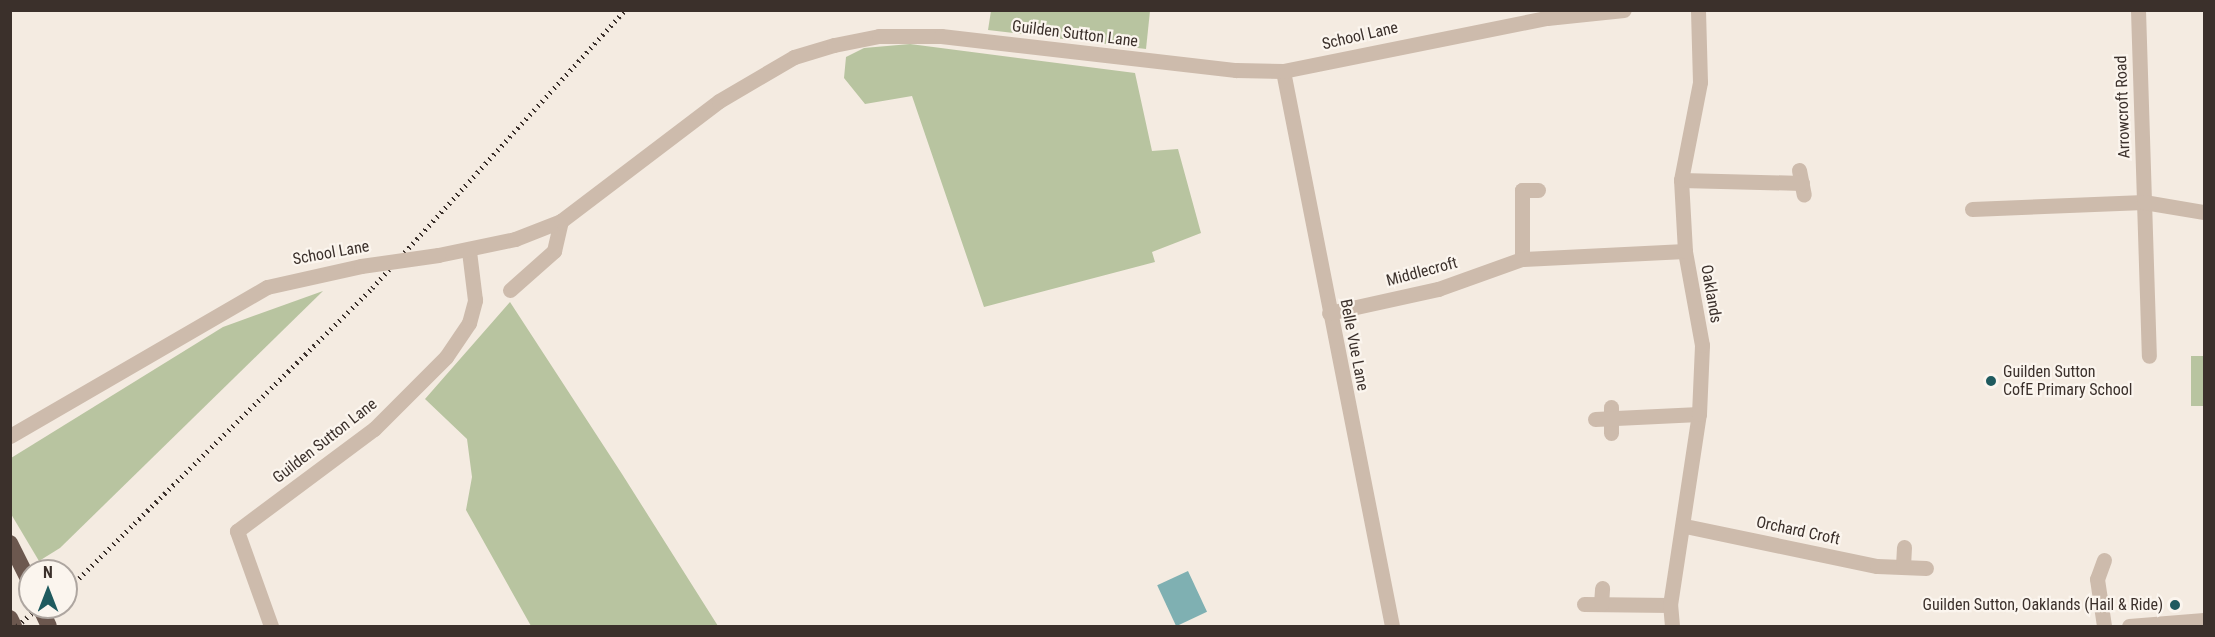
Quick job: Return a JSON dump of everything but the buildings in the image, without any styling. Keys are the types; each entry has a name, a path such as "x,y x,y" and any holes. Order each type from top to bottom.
{"highway":[{"path":"10,543 18,559"},
{"path":"10,618 14,627"}],"street":[{"name":"School Lane","path":"1283,71 1547,18 1624,10"},
{"name":"Oaklands","path":"1672,627 1670,605 1685,526 1699,414 1702,345 1685,251 1681,180 1700,82 1698,10"},
{"name":"Arrowcroft Road","path":"2138,10 2149,356"},
{"name":"Guilden Sutton Lane","path":"794,57 879,36 941,36 1236,70 1283,71"},
{"name":"School Lane","path":"10,436 92,384 267,287 361,266 469,251 561,221 719,101 794,57"},
{"name":"Belle Vue Lane","path":"1283,71 1392,627"},
{"path":"1681,180 1802,183"},
{"path":"1522,259 1522,190 1538,189"},
{"path":"1972,209 2144,202 2205,212"},
{"path":"510,290 554,251 561,221"},
{"name":"Guilden Sutton Lane","path":"271,627 237,531 374,429 446,357 469,323 475,300 469,251"},
{"name":"Middlecroft","path":"1329,313 1438,289 1522,259 1685,251"},
{"path":"1595,419 1699,414"},
{"name":"Orchard Croft","path":"1685,526 1876,566 1926,568"},
{"path":"1904,547 1904,566"},
{"path":"2104,560 2092,578 2104,627"},
{"path":"1601,604 1602,588"},
{"path":"1584,604 1670,605"},
{"path":"2129,627 2205,620"}],"green space":[{"path":"991,11 1150,11 1146,49 988,30"},
{"path":"910,44 1135,73 1152,151 1178,149 1201,233 1152,252 1155,262 984,307 912,96 865,104 844,78 846,57 864,48"},
{"path":"323,291 60,548 42,559 38,559 11,514 11,458 223,327"},
{"path":"510,302 718,626 531,626 466,510 472,477 467,439 425,399"},
{"path":"2191,356 2204,356 2204,406 2191,406"}],"water":[{"path":"1188,571 1207,612 1176,626 1157,585"}],"railway":[{"path":"78,579 372,288 625,10"},
{"path":"17,626 25,619"}],"place":[{"name":"Guilden Sutton CofE Primary School","path":"1991,381"},
{"name":"Guilden Sutton, Oaklands (Hail & Ride)","path":"2175,605"}]}
